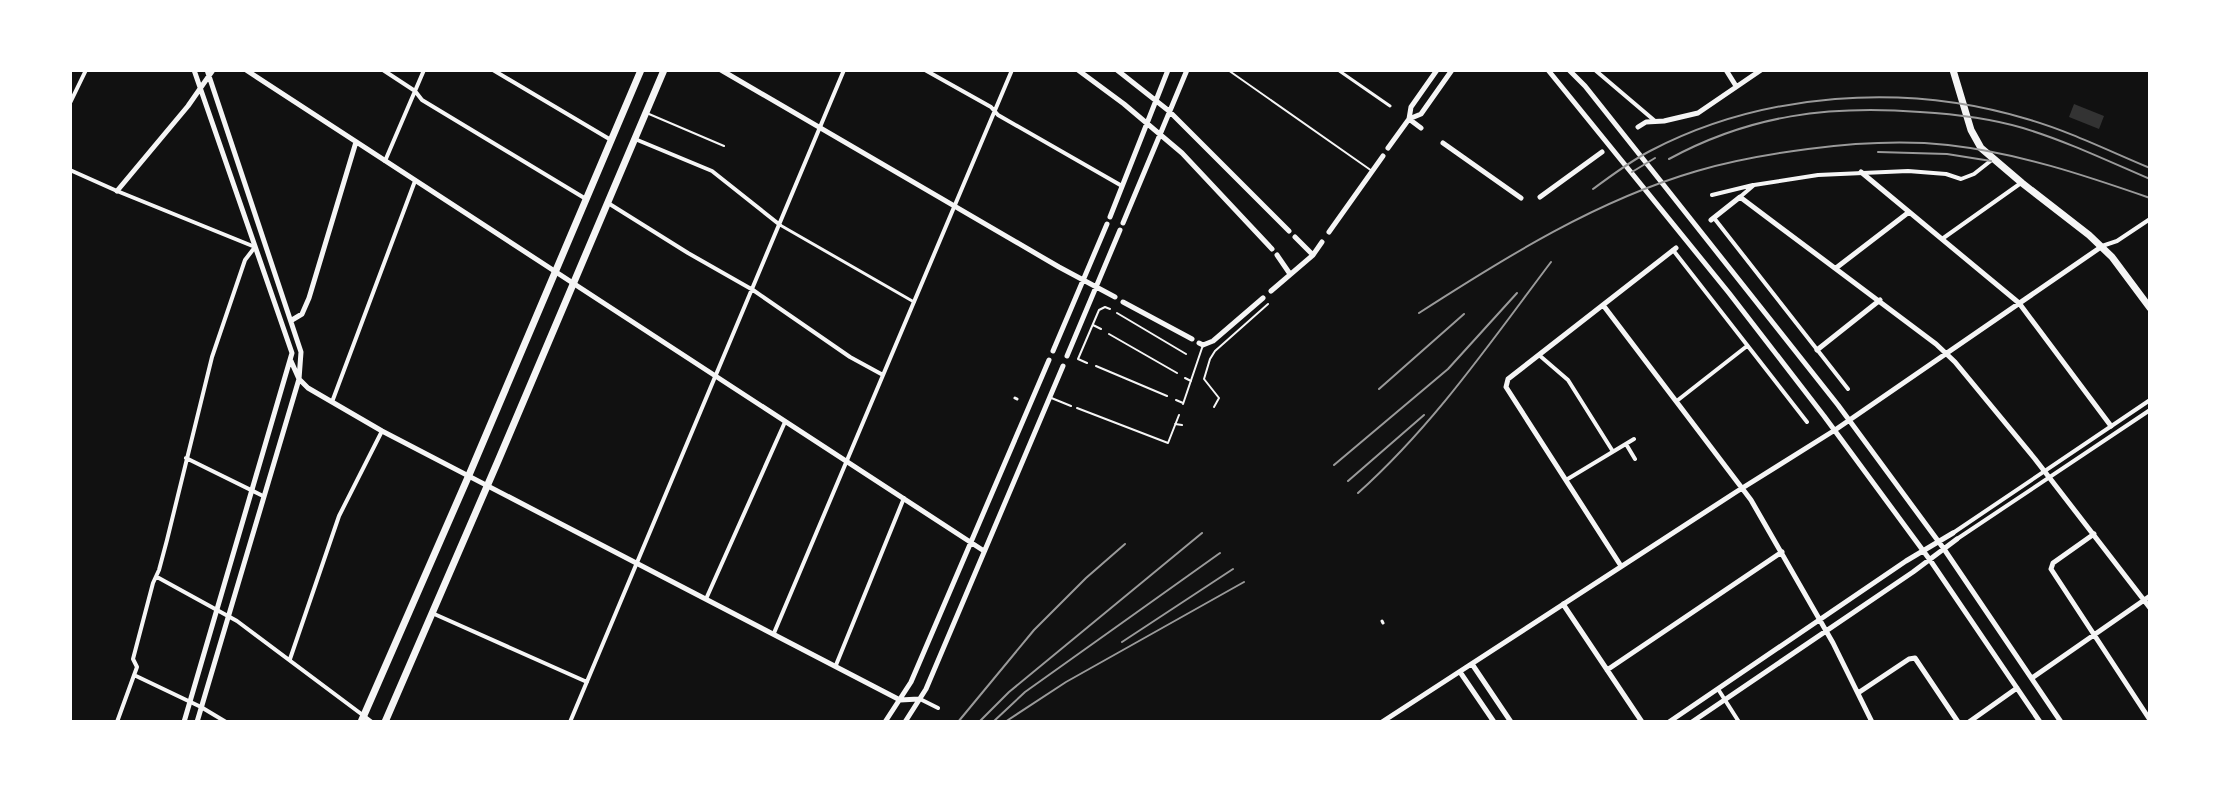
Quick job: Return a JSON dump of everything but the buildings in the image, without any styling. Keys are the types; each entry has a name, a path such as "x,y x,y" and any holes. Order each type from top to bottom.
{"highway":[{"path":"362,718 469,475 641,70"},
{"path":"385,722 664,70"},
{"path":"1953,70 1971,130 1981,148 2089,235 2112,257 2150,308"}],"street":[{"path":"70,103 86,70"},
{"path":"184,722 292,353 194,70"},
{"path":"246,70 984,551"},
{"path":"383,70 415,92 422,100 587,199"},
{"path":"385,161 424,70"},
{"path":"493,70 612,141"},
{"path":"721,70 1115,297"},
{"path":"570,722 844,70"},
{"path":"925,70 991,107 1006,120 1122,186"},
{"path":"774,633 1012,70"},
{"path":"1078,70 1160,133 1182,153 1272,249"},
{"path":"1117,70 1169,111 1289,231"},
{"path":"1110,217 1168,70"},
{"path":"1123,223 1187,70"},
{"path":"1338,70 1390,106"},
{"path":"1388,148 1409,119 1411,107 1437,70"},
{"path":"1409,119 1421,114 1452,70"},
{"path":"1548,70 1729,293 1835,430 1930,560 2040,722"},
{"path":"1569,70 1585,86 1849,420 1944,549 2061,722"},
{"path":"1595,70 1655,121"},
{"path":"1726,70 1736,86"},
{"path":"1638,127 1655,121 1698,113 1761,70"},
{"path":"117,191 188,106 210,72"},
{"path":"197,722 299,379 302,358 292,320 210,72"},
{"path":"1409,119 1421,128"},
{"path":"635,138 712,171 780,225 914,302"},
{"path":"292,320 302,314 309,298 356,142"},
{"path":"1443,143 1521,198"},
{"path":"1540,197 1602,152"},
{"path":"1329,232 1383,156"},
{"path":"1712,195 1754,185 1818,175 1861,172 1938,173 1961,179 1974,174 1993,159"},
{"path":"70,170 255,247"},
{"path":"1861,172 2019,303 2111,426"},
{"path":"332,403 415,181"},
{"path":"1942,239 2022,183"},
{"path":"1754,185 1713,219 1848,389"},
{"path":"1740,197 1919,329 1947,354 2049,477 2150,608"},
{"path":"608,203 753,290 850,357 883,375"},
{"path":"1836,268 1909,212"},
{"path":"1382,722 1743,487 1835,430 2101,247 2117,241 2149,220"},
{"path":"1053,351 1107,224"},
{"path":"1067,356 1120,230"},
{"path":"1295,237 1313,255"},
{"path":"1273,290 1313,255 1322,242"},
{"path":"117,722 137,667 133,659 203,401 204,386 244,261 255,247"},
{"path":"1621,566 1506,387 1508,379 1603,304 1675,249 1807,422"},
{"path":"1277,255 1290,274"},
{"path":"1201,344 1213,340 1263,298"},
{"path":"1817,350 1880,300"},
{"path":"1123,302 1192,339"},
{"path":"1603,304 1743,487 1820,619 1872,722"},
{"path":"1677,400 1747,346"},
{"path":"1539,355 1568,380 1612,450"},
{"path":"885,722 912,682 1049,360"},
{"path":"291,361 299,379 332,403 382,431 488,484 900,700 919,699 938,708"},
{"path":"905,722 926,689 1063,366"},
{"path":"1669,722 2150,400"},
{"path":"1692,722 1930,560 1957,539 2150,410"},
{"path":"706,599 786,421"},
{"path":"290,659 339,516 382,431"},
{"path":"1566,481 1612,450 1634,439"},
{"path":"1626,444 1635,459"},
{"path":"186,458 263,496"},
{"path":"836,665 904,498"},
{"path":"2094,534 2053,563 2051,569 2150,720"},
{"path":"1607,670 1782,552"},
{"path":"157,577 227,615 290,659 362,718 372,722"},
{"path":"2031,678 2150,596"},
{"path":"1563,604 1642,722"},
{"path":"432,613 587,682"},
{"path":"1858,693 1909,659 1915,658 1958,722"},
{"path":"1472,664 1510,722"},
{"path":"1460,672 1494,722"},
{"path":"134,675 201,707 226,722"},
{"path":"1969,722 2017,688"},
{"path":"1718,689 1739,722"}],"lane":[{"path":"1228,70 1372,171"},
{"path":"646,112 724,146"},
{"path":"1214,406 1219,398 1204,379 1210,359 1215,351 1268,304"},
{"path":"1087,363 1078,359 1101,309 1105,307 1110,309"},
{"path":"1117,314 1186,354"},
{"path":"1093,325 1101,329"},
{"path":"1109,334 1178,373"},
{"path":"1176,400 1183,404 1198,361 1201,344"},
{"path":"1193,358 1198,361"},
{"path":"1096,366 1167,396"},
{"path":"1185,378 1191,381"},
{"path":"1049,397 1071,406"},
{"path":"1077,408 1168,443 1179,415"},
{"path":"1175,424 1182,424"}],"shaded area":[{"path":"2074,104 2104,116 2099,129 2069,117"}],"railway":[{"path":"1593,189 1642,155 1694,131 1739,116 1787,105 1835,99 1884,97 1933,100 1980,107 2027,119 2058,129 2150,168"},
{"path":"1669,159 1699,144 1760,123 1822,112 1886,110 1959,115 2010,125 2071,145 2150,179"},
{"path":"1419,313 1519,251 1588,214 1624,198 1697,171 1780,153 1878,143 1948,145 2025,159 2076,173 2150,198"},
{"path":"1878,152 1947,154 1991,161"},
{"path":"1632,172 1655,158"},
{"path":"1358,493 1436,412 1551,262"},
{"path":"1334,465 1448,369 1517,293"},
{"path":"1379,389 1464,314"},
{"path":"1348,481 1424,415"},
{"path":"979,722 1009,692 1202,533"},
{"path":"958,722 1034,630 1086,578 1125,544"},
{"path":"993,722 1025,692 1220,553"},
{"path":"1122,642 1233,569"},
{"path":"1005,722 1066,682 1244,582"}]}
